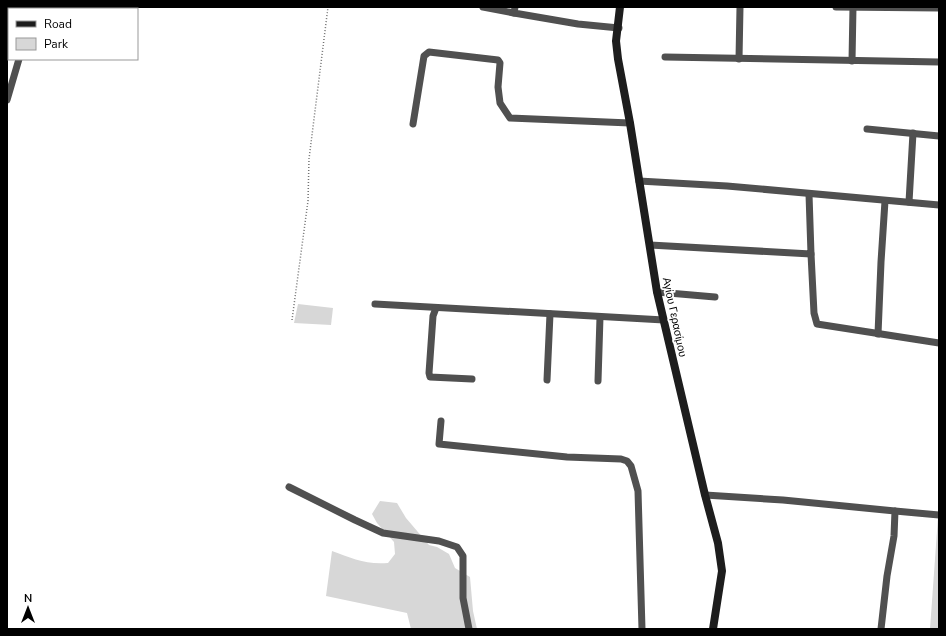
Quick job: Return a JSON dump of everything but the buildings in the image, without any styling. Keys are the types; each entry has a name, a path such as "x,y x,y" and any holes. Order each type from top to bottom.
{"street":[{"path":"483,7 515,10 578,24 618,28"},
{"name":"Αγίου Γερασίμου","path":"620,7 616,41 618,59 630,123 657,292 705,495 718,543 722,571 713,629"},
{"path":"739,58 740,7"},
{"path":"836,7 939,8"},
{"path":"852,61 853,7"},
{"path":"413,124 424,56 429,52 498,60 500,63 498,87 500,103 510,118 630,123"},
{"path":"664,57 939,62"},
{"path":"7,100 19,60"},
{"path":"867,129 939,136"},
{"path":"909,202 913,133"},
{"path":"639,182 727,186 939,205"},
{"path":"809,194 814,313 817,324 939,343"},
{"path":"878,334 885,201"},
{"path":"650,245 811,254"},
{"path":"657,292 715,297"},
{"path":"375,304 664,320"},
{"path":"436,308 433,316 430,377 472,379"},
{"path":"547,380 550,314"},
{"path":"598,381 600,317"},
{"path":"441,422 439,444 567,457 627,461 631,466 638,490 642,629"},
{"path":"289,487 382,533 439,541 457,547 463,556 463,598 470,629"},
{"path":"705,495 783,500 895,512 939,515"},
{"path":"881,629 887,576 894,536 895,512"}],"path":[{"path":"292,320 308,201 309,159 328,7"}],"green space":[{"path":"298,304 333,308 331,325 294,323"},
{"path":"380,501 397,503 406,518 429,545 437,547 449,554 455,568 470,577 473,611 477,629 411,629 407,613 326,596 332,551 373,563 388,563 395,554 394,542 377,523 372,514"},
{"path":"938,517 939,629 930,629"}]}
